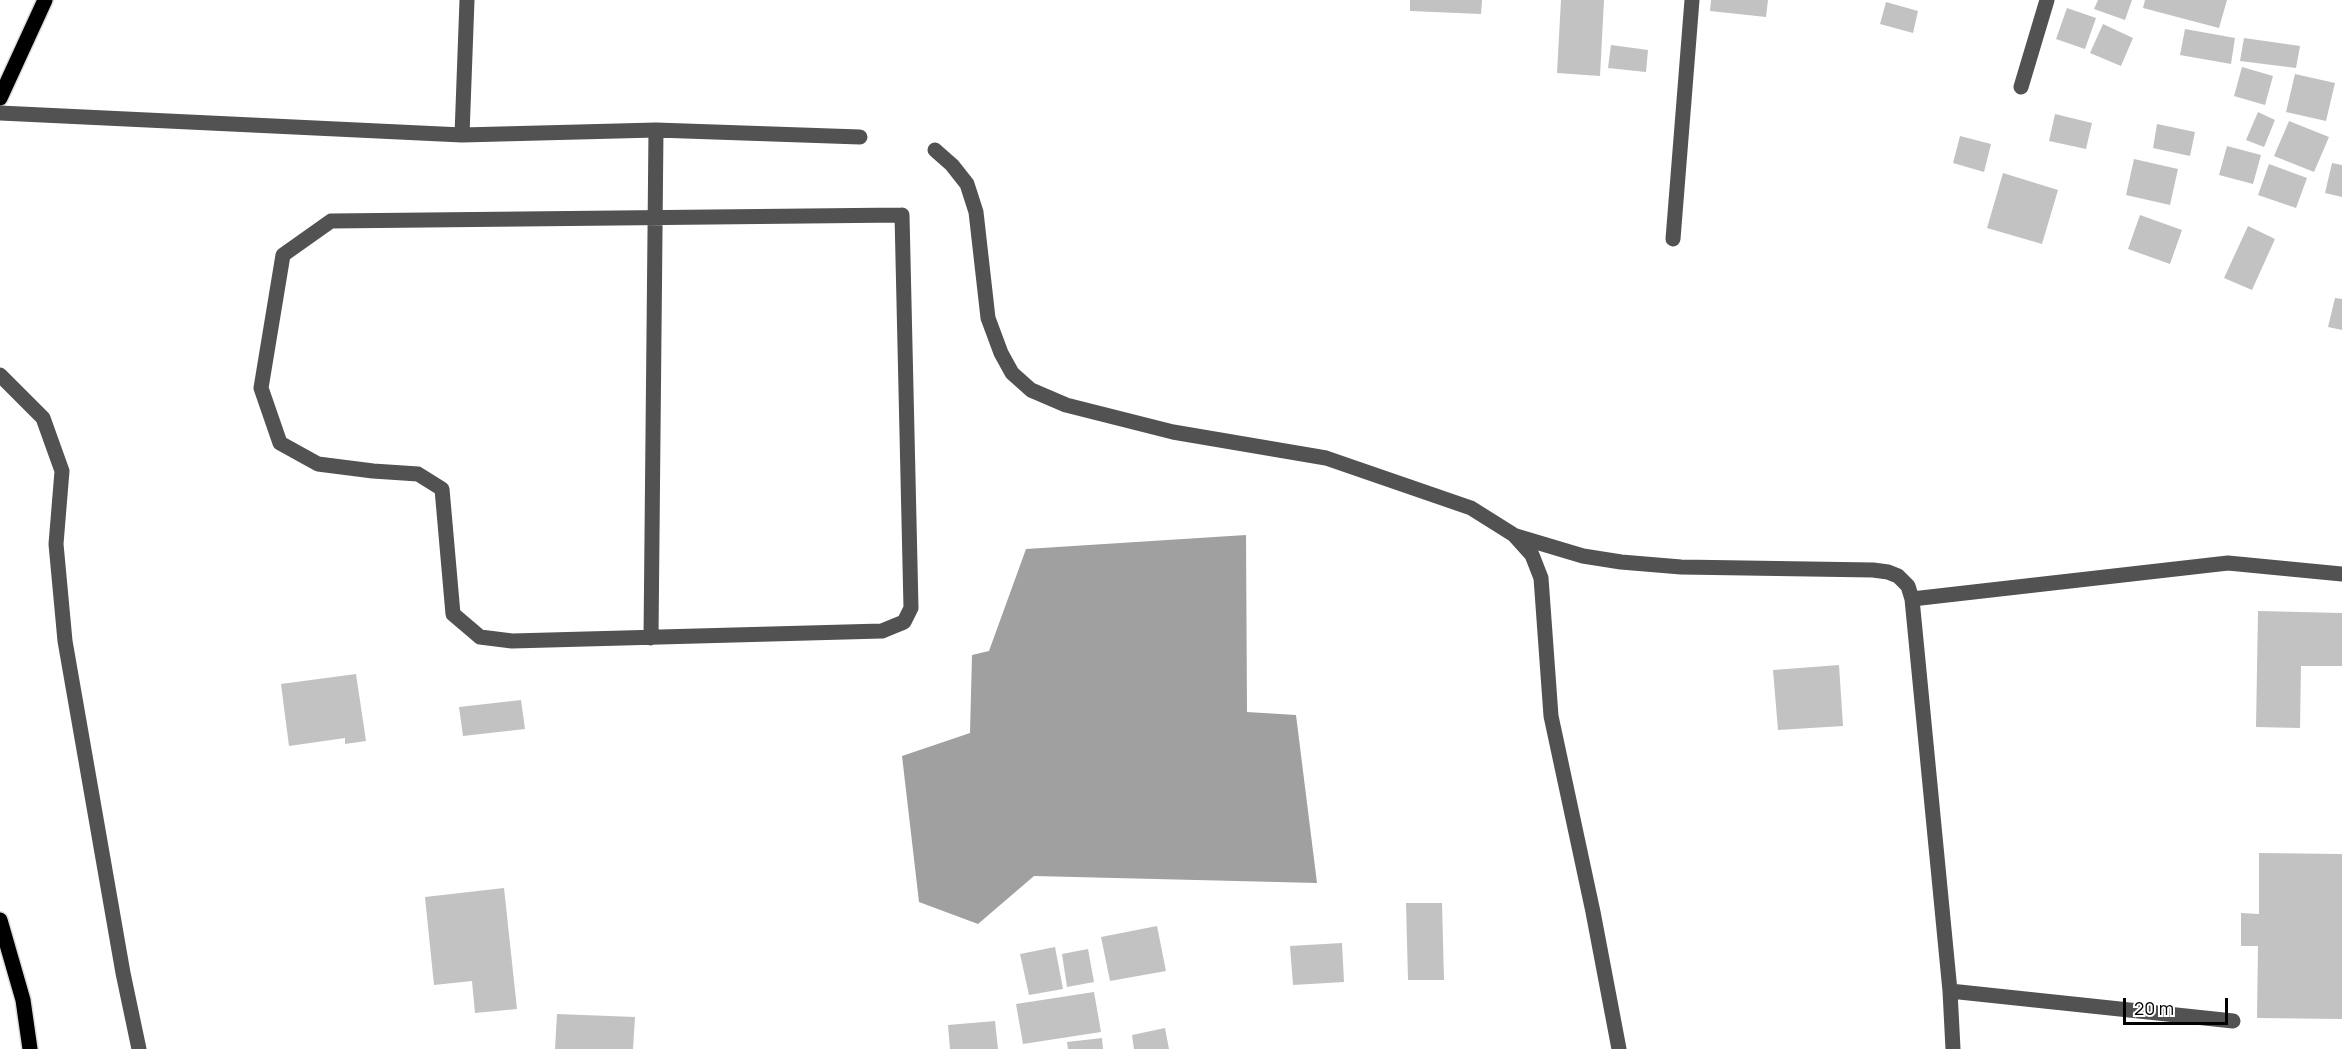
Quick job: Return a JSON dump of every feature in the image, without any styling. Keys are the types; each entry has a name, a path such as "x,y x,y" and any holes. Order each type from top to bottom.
{"main road":[{"path":"0,98 45,0"},
{"path":"0,920 23,1000 30,1049"}],"street":[{"path":"462,135 467,0"},
{"path":"1673,238 1692,0"},
{"path":"2021,87 2047,0"},
{"path":"0,113 462,135 656,130 860,137"},
{"path":"651,638 656,130"},
{"path":"935,150 952,165 967,184 976,212 988,318 1001,353 1012,373 1031,390 1066,405 1173,432 1326,458 1471,508 1514,535 1583,556 1681,567 1888,572 1898,576 1908,586 1912,599 1950,991 1953,1049"},
{"path":"902,215 911,608 904,622 882,631 651,638 512,641 480,637 453,614 441,489 418,474 318,464 280,442 261,388 283,255 331,221 902,215"},
{"path":"0,375 43,418 62,471 56,544 65,641 121,962 139,1049"},
{"path":"1514,535 1532,555 1541,578 1551,716 1593,912 1619,1049"},
{"path":"1912,599 2228,562 2342,574"},
{"path":"1950,991 2233,1022"}],"shaded area":[{"path":"1246,535 1247,712 1296,715 1317,883 1034,876 978,924 919,902 902,756 970,733 972,655 989,651 1026,549"}],"building":[{"path":"1410,0 1482,0 1481,14 1410,11"},
{"path":"1561,0 1604,0 1600,76 1557,73"},
{"path":"1711,0 1768,0 1766,17 1710,11"},
{"path":"2098,0 2132,0 2125,20 2094,9"},
{"path":"2145,0 2227,0 2219,28 2143,8"},
{"path":"1886,2 1918,11 1913,33 1880,24"},
{"path":"2067,8 2096,18 2085,49 2056,39"},
{"path":"2103,24 2133,38 2121,66 2090,53"},
{"path":"2185,29 2235,38 2231,64 2180,55"},
{"path":"2244,38 2300,46 2296,68 2240,61"},
{"path":"1611,45 1648,50 1646,72 1608,68"},
{"path":"2242,67 2273,76 2265,105 2234,96"},
{"path":"2295,74 2335,83 2326,121 2286,112"},
{"path":"2258,112 2275,120 2264,147 2246,140"},
{"path":"2055,114 2092,123 2086,149 2049,141"},
{"path":"2289,121 2329,137 2314,172 2274,156"},
{"path":"2157,124 2195,132 2190,156 2153,148"},
{"path":"1960,136 1991,144 1984,172 1953,163"},
{"path":"2227,146 2261,155 2253,184 2219,175"},
{"path":"2134,159 2178,169 2170,205 2126,195"},
{"path":"2332,163 2342,165 2342,197 2325,193"},
{"path":"2269,164 2307,178 2296,208 2258,195"},
{"path":"2003,173 2058,190 2042,244 1987,228"},
{"path":"2140,215 2182,230 2170,264 2128,249"},
{"path":"2248,226 2275,239 2252,290 2224,278"},
{"path":"2335,298 2342,299 2342,330 2328,327"},
{"path":"2258,611 2342,613 2342,666 2301,666 2300,728 2256,727"},
{"path":"1839,665 1843,726 1778,730 1773,670"},
{"path":"356,674 366,741 345,744 345,738 289,746 281,684"},
{"path":"521,700 525,729 463,736 459,707"},
{"path":"2259,853 2342,854 2342,1019 2257,1018 2258,946 2241,946 2241,913 2259,914"},
{"path":"504,888 517,1009 475,1013 472,981 434,985 425,897"},
{"path":"1406,903 1442,903 1444,980 1408,980"},
{"path":"1157,926 1166,971 1110,981 1101,937"},
{"path":"1342,943 1344,982 1293,985 1290,946"},
{"path":"1055,947 1063,989 1029,995 1020,954"},
{"path":"1088,949 1094,982 1067,987 1062,954"},
{"path":"1094,992 1101,1032 1023,1044 1016,1004"},
{"path":"557,1014 635,1017 633,1049 555,1049"},
{"path":"995,1021 998,1049 950,1049 948,1025"},
{"path":"1165,1028 1169,1049 1134,1049 1132,1035"},
{"path":"1102,1038 1103,1049 1068,1049 1067,1042"}]}
